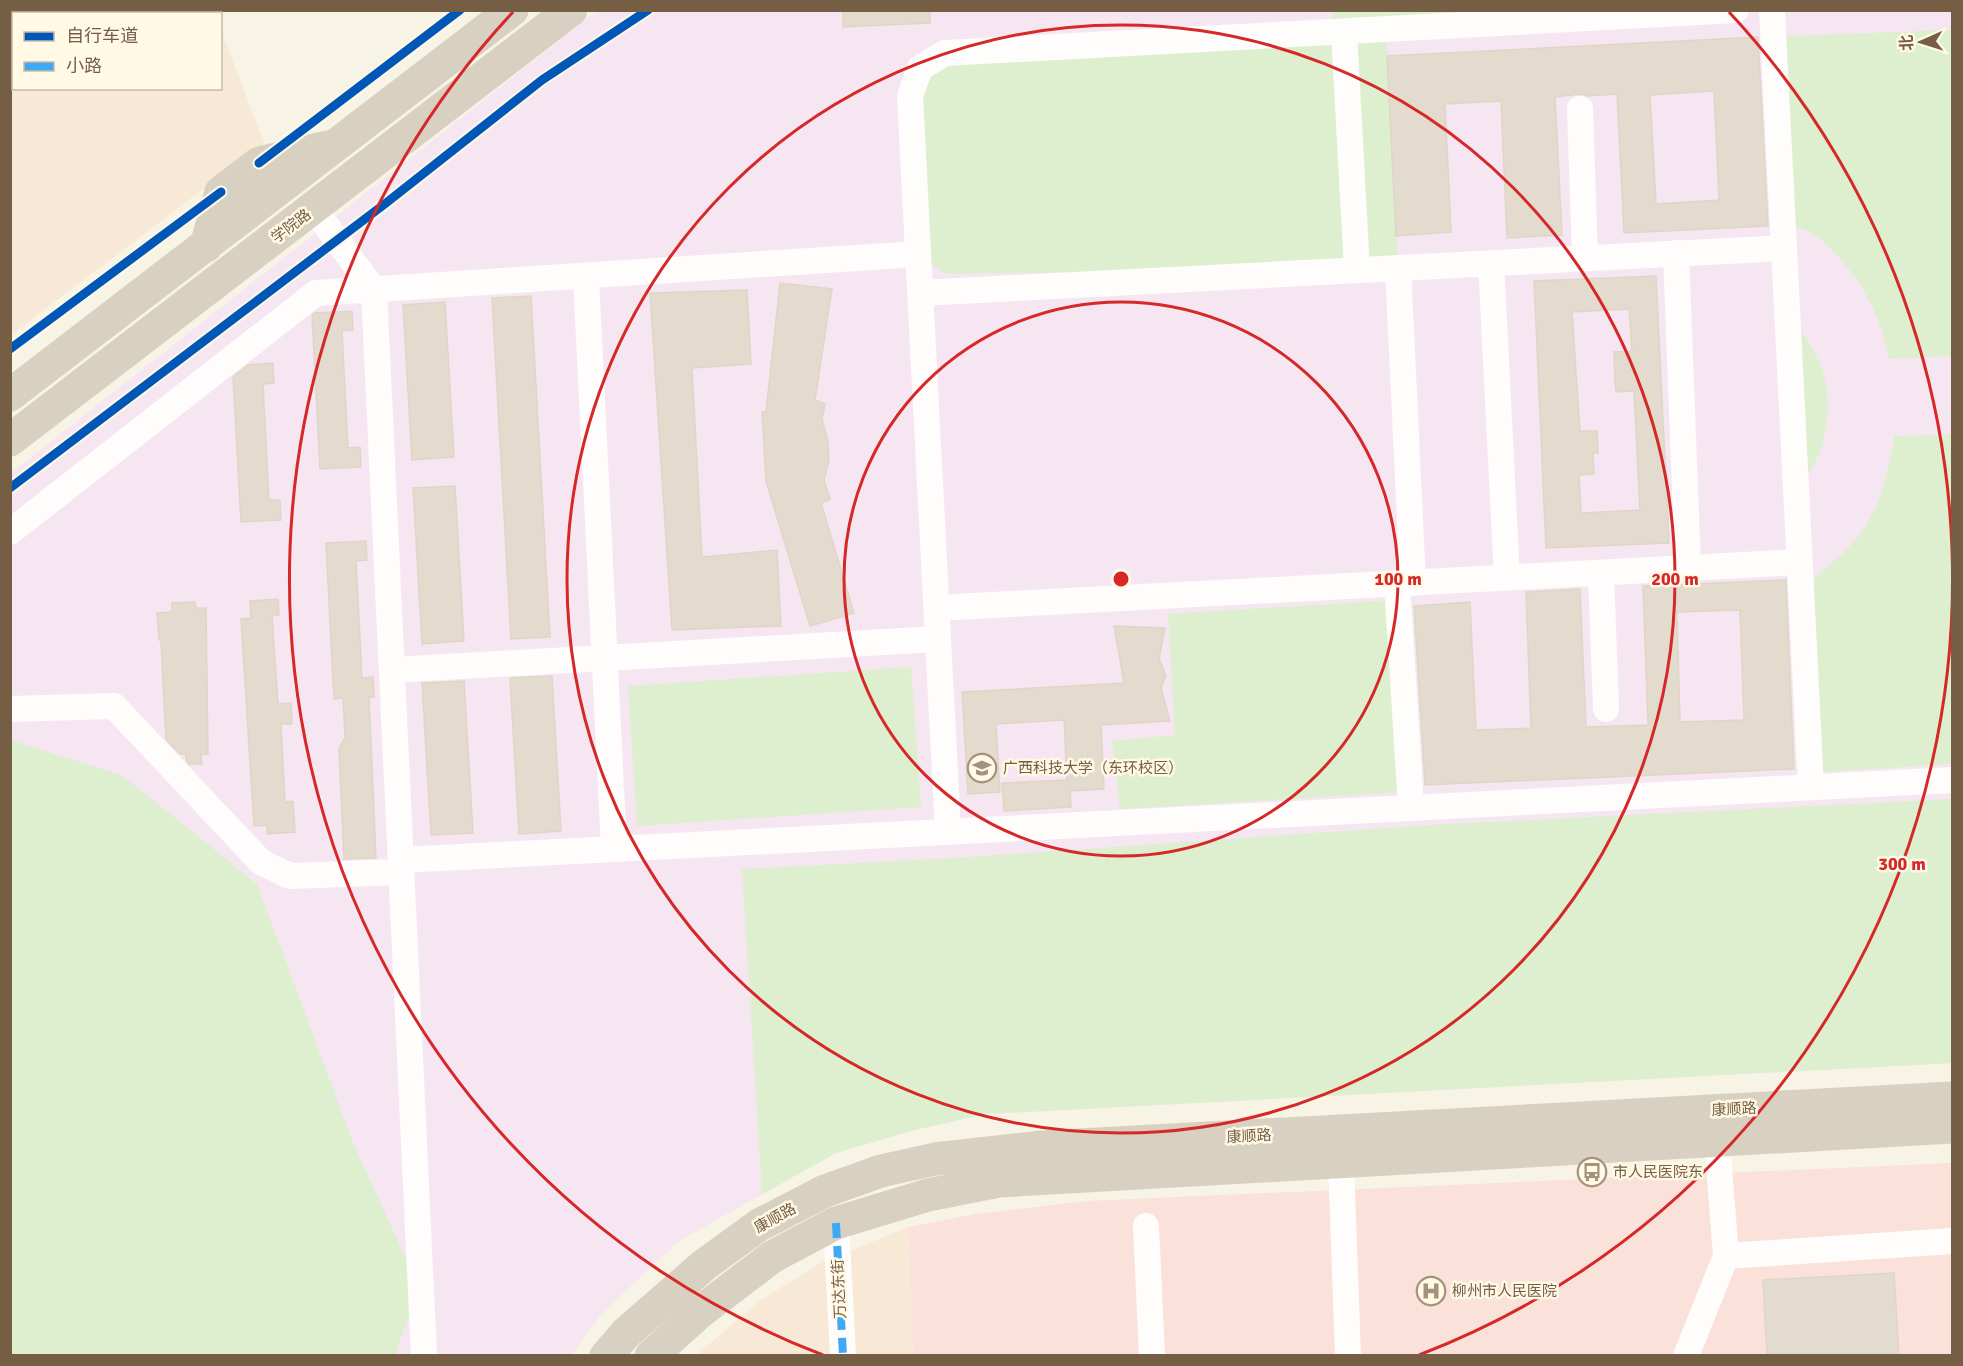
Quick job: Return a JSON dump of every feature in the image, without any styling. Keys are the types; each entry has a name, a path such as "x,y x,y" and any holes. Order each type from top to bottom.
{"main road":[{"path":"10,395 512,10"},
{"name":"学院路","path":"10,440 571,10"},
{"name":"康顺路","path":"606,1356 626,1333 704,1265 759,1225 825,1191 881,1171 935,1159 1042,1147 1953,1098"},
{"name":"康顺路","path":"651,1356 700,1312 772,1257 836,1223 928,1195 999,1181 1953,1127"}],"street":[{"path":"948,832 910,96 920,68 945,53 1736,10"},
{"path":"1772,10 1811,787"},
{"path":"1344,32 1357,270"},
{"path":"1580,109 1585,258"},
{"path":"314,209 374,290 424,1356"},
{"path":"920,293 1784,248"},
{"path":"1676,253 1688,568"},
{"path":"10,532 316,293 918,254"},
{"path":"1491,263 1507,578"},
{"path":"1398,268 1411,807"},
{"path":"586,277 614,849"},
{"path":"936,608 1799,562"},
{"path":"1602,573 1606,708"},
{"path":"392,670 938,639"},
{"path":"10,709 114,706 261,862 290,876 614,849 1953,780"},
{"path":"1686,1356 1726,1256 1717,1141"},
{"path":"1341,1162 1348,1356"},
{"name":"万达东街","path":"836,1223 843,1356"},
{"path":"1146,1226 1152,1356"},
{"path":"1726,1256 1953,1241"}],"shaded area":[{"path":"11,11 213,11 12,12 12,90 222,90 222,33 264,143 11,335"},
{"name":"广西科技大学（东环校区）","path":"597,11 1952,11 1952,1063 987,1114 914,1130 836,1153 679,1241 602,1313 572,1355 11,1356 11,473"},
{"name":"柳州市人民医院","path":"1952,1163 1952,1355 913,1355 908,1227 976,1214 1087,1201"},
{"path":"908,1227 913,1355 695,1356 761,1300 819,1264"}],"green space":[{"path":"1332,11 1738,11 1386,29 1398,268 946,274 918,254 920,68 1334,32"},
{"path":"1952,30 1952,356 1888,359 1885,342 1873,307 1853,274 1828,246 1804,229 1793,226 1785,36"},
{"path":"1799,327 1819,361 1828,398 1823,441 1813,466 1806,475"},
{"path":"1952,434 1952,764 1820,772 1811,581 1852,544 1871,517 1883,488 1895,436"},
{"path":"1395,600 1407,792 1120,809 1112,741 1175,735 1168,614"},
{"path":"911,667 921,807 637,826 628,686"},
{"path":"10,740 122,775 257,884 354,1145 419,1287 395,1355 11,1355"},
{"path":"1952,799 1952,1063 987,1114 914,1130 836,1153 762,1194 742,869 954,858 1429,825"}],"building":[{"path":"843,10 930,10 930,23 843,27"},
{"path":"1758,37 1768,226 1624,233 1617,94 1587,96 1580,94 1555,97 1562,235 1507,238 1501,101 1445,104 1451,232 1396,236 1387,56","holes":["1714,91 1719,200 1656,204 1650,95"]},
{"path":"1656,276 1669,543 1546,548 1534,281","holes":["1629,309 1632,351 1614,352 1615,382 1616,392 1634,391 1640,510 1581,513 1579,475 1594,474 1593,453 1598,453 1597,431 1580,431 1572,312"]},
{"path":"780,283 832,289 815,400 825,404 822,419 828,441 829,460 824,480 830,499 821,503 854,613 810,626 766,481 762,412 766,412"},
{"path":"747,290 751,364 692,368 702,557 777,550 781,626 672,630 650,293"},
{"path":"531,296 550,637 511,639 492,298"},
{"path":"445,302 454,457 412,460 403,305"},
{"path":"352,311 353,330 342,331 348,448 360,447 361,467 320,469 312,315"},
{"path":"273,363 274,383 263,384 269,500 280,500 281,520 241,522 233,377 248,365"},
{"path":"455,486 464,641 422,644 413,488"},
{"path":"366,541 367,560 356,561 362,678 373,677 374,697 369,697 376,858 344,859 339,749 345,737 343,698 334,699 326,543"},
{"path":"1786,580 1794,769 1425,785 1414,606 1470,602 1476,730 1531,728 1526,592 1580,589 1586,727 1648,725 1643,586","holes":["1740,610 1744,720 1680,722 1677,612"]},
{"path":"278,599 279,615 272,615 278,704 291,703 292,724 281,724 285,802 293,801 295,832 267,834 267,825 254,826 241,619 251,618 250,601"},
{"path":"195,602 196,608 206,608 208,754 201,754 202,764 189,764 186,754 180,754 166,739 161,640 159,640 157,613 172,612 172,603"},
{"path":"1114,626 1165,628 1159,659 1166,676 1161,688 1170,721 1101,725 1104,789 1070,791 1071,807 1004,811 1002,783 1067,780 1064,720 996,724 1000,792 968,794 962,692 1124,683"},
{"path":"552,676 561,831 519,834 510,678"},
{"path":"464,681 473,833 431,835 422,683"},
{"path":"1894,1273 1899,1356 1767,1356 1763,1280"}],"marked path":[{"path":"836,1223 843,1356"}],"cycle path":[{"path":"259,163 460,10"},
{"path":"10,488 386,203 542,80 648,10"},
{"path":"10,349 221,192"}],"place":[{"name":"广西科技大学（东环校区）","path":"982,768"},
{"name":"市人民医院东","path":"1592,1172"},
{"name":"柳州市人民医院","path":"1431,1291"}]}
